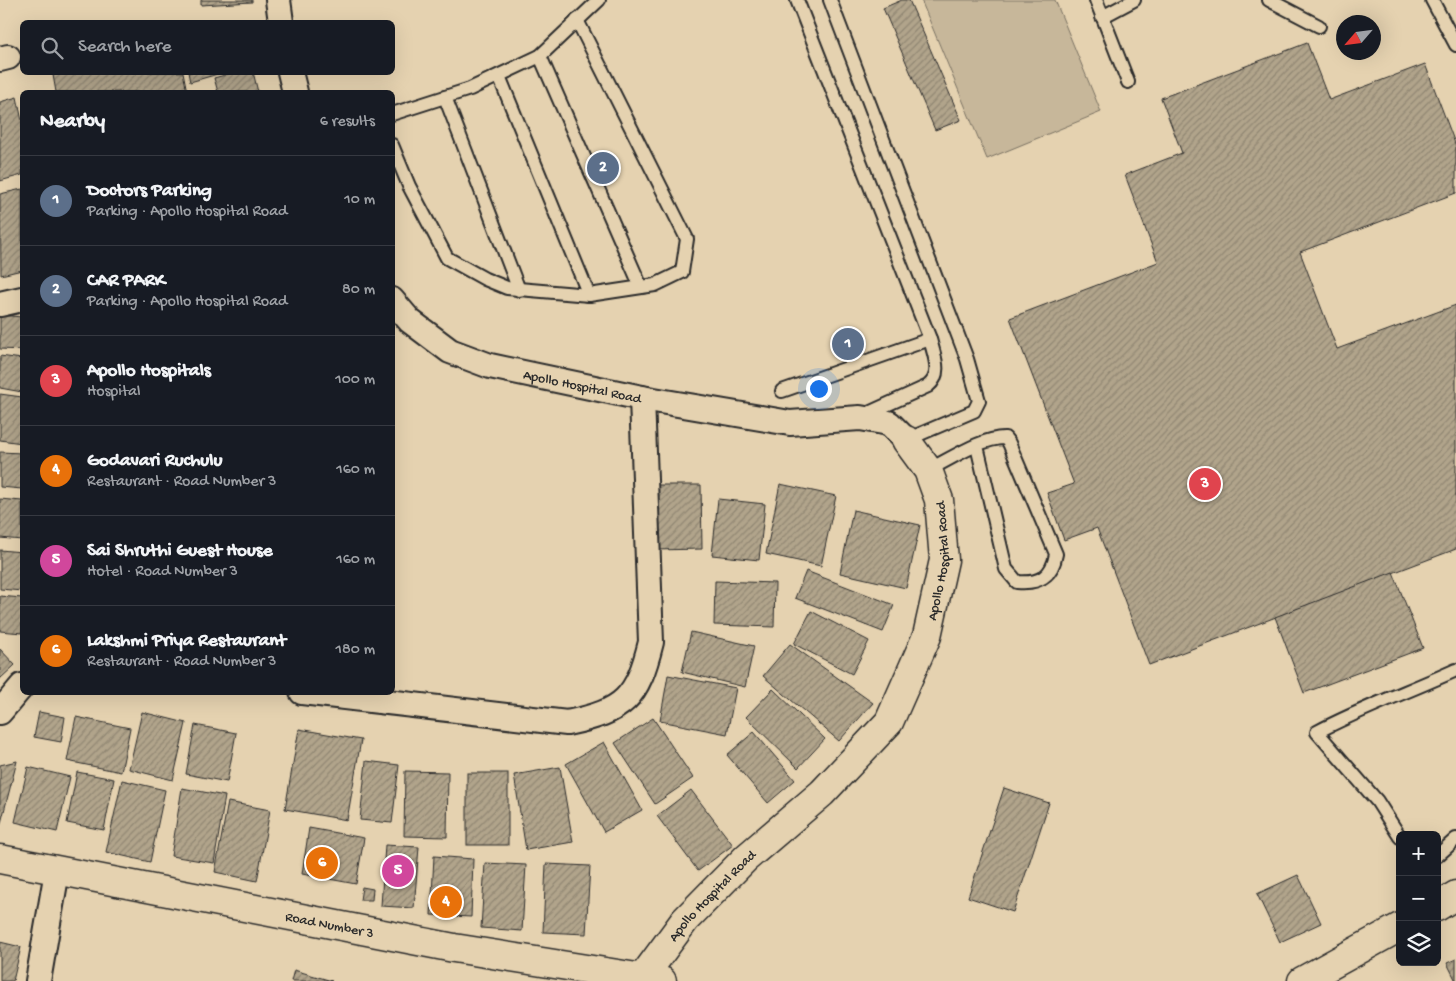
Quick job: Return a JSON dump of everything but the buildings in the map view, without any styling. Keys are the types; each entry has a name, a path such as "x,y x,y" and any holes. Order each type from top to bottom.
{"street":[{"path":"278,0 281,20"},
{"path":"291,75 294,90"},
{"path":"0,304 20,299"},
{"name":"Apollo Hospital Road","path":"395,304 410,321 450,351 490,366 642,398 790,423 860,418 889,424 906,440 928,470 939,500 944,560 927,636 889,722 822,793 746,858 685,920 648,980"},
{"path":"328,695 567,723 593,718 627,700 644,672 651,642 642,398"},
{"path":"0,712 20,688"},
{"name":"Road Number 3","path":"0,859 454,948 648,980"},
{"path":"38,981 57,870"},
{"path":"1302,981 1396,929"}],"lane":[{"path":"395,113 470,89 540,56 599,0"},
{"path":"797,0 930,339 938,374 935,380 860,418"},
{"path":"830,0 967,360 979,401 974,411 906,440"},
{"path":"1096,0 1128,82"},
{"path":"1102,17 1134,0"},
{"path":"1269,0 1319,26"},
{"path":"1432,0 1456,45"},
{"path":"395,151 409,186 448,258 485,279 507,288 519,290 589,295 655,285 682,272 687,239 577,20"},
{"path":"540,56 641,287"},
{"path":"499,76 589,295"},
{"path":"445,97 519,290"},
{"path":"782,391 930,339"},
{"path":"928,470 977,446 997,438 1005,438 1009,443 1056,554 1054,566 1043,578 1032,584 1017,582 1006,569 977,446"},
{"path":"1396,831 1377,801 1317,732 1351,714 1397,697 1456,670"},
{"path":"1441,852 1456,839"}],"shaded area":[{"path":"921,0 1055,0 1101,112 987,159"}],"place":[{"name":"CAR PARK","path":"603,168"},
{"name":"Doctors Parking","path":"848,344"},
{"name":"Apollo Hospitals","path":"1205,484"},
{"name":"Lakshmi Priya Restaurant","path":"322,863"},
{"name":"Sai Shruthi Guest House","path":"398,871"},
{"name":"Godavari Ruchulu","path":"446,902"}]}
